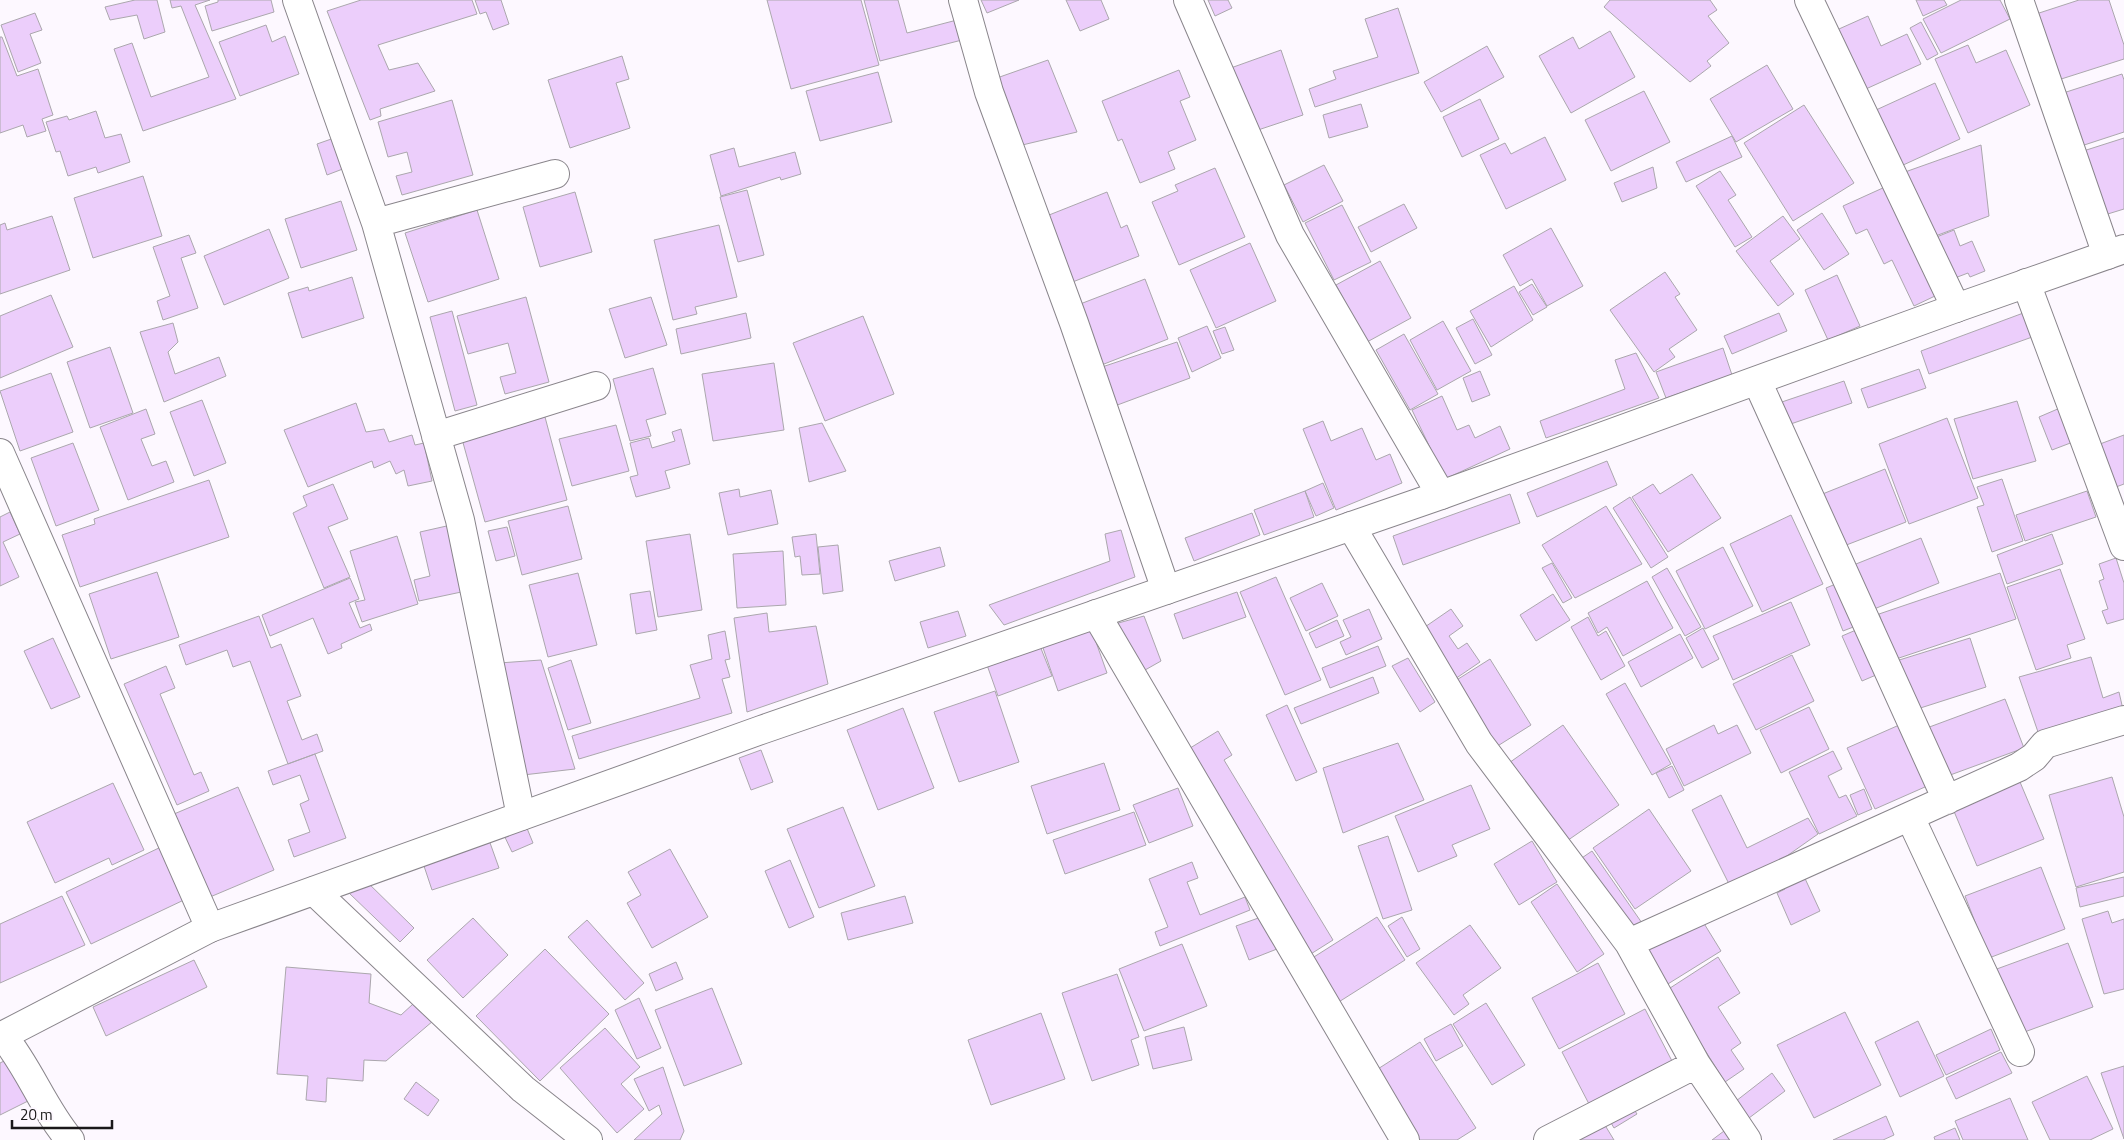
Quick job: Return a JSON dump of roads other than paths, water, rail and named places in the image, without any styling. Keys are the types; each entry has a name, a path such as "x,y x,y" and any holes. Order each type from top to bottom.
{"street":[{"path":"298,0 376,223 460,520 521,816"},
{"path":"963,0 989,92 1074,323 1166,590"},
{"path":"1188,0 1290,235 1441,495"},
{"path":"1808,0 1956,308"},
{"path":"70,1140 58,1125 20,1056 1,1037 210,928 521,816 1441,495 2115,252 2019,0"},
{"path":"376,223 555,174"},
{"path":"2026,283 2124,546"},
{"path":"1757,381 1947,800"},
{"path":"436,436 596,386"},
{"path":"0,453 210,928"},
{"path":"1351,526 1479,743 1629,943 1696,1064 1747,1140"},
{"path":"1096,614 1405,1140"},
{"path":"1629,943 2019,768 2034,757 2045,744 2124,720"},
{"path":"1910,817 2020,1052"},
{"path":"314,891 523,1089 588,1140"},
{"path":"1548,1140 1696,1064"}]}
